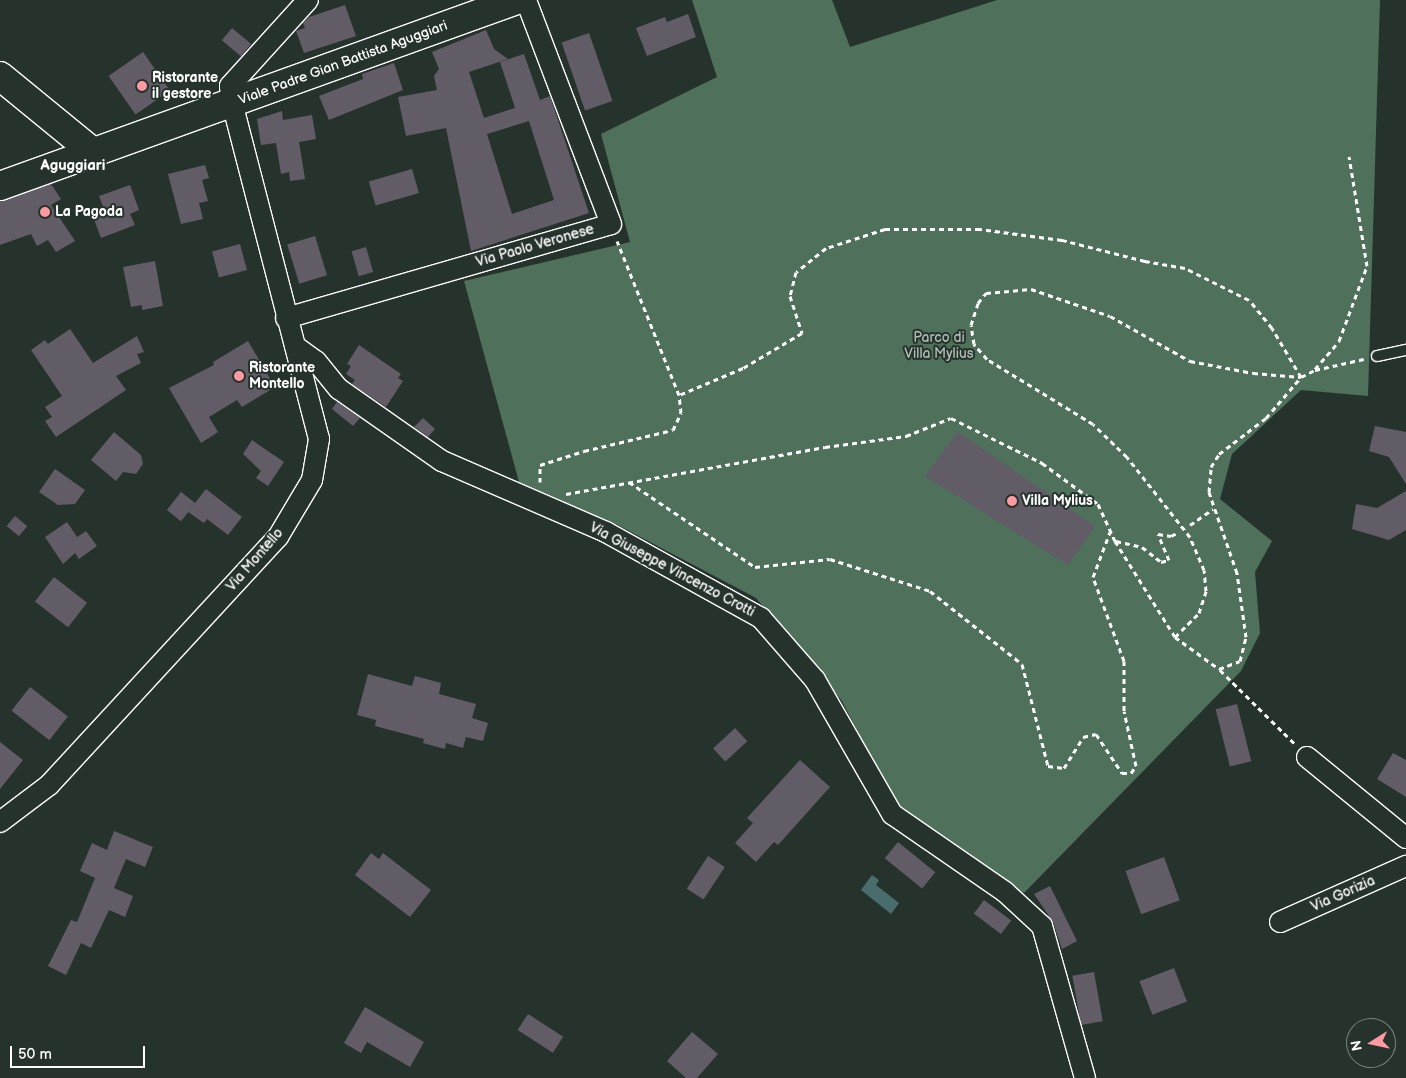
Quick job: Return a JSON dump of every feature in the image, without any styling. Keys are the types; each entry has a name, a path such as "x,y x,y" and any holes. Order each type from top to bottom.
{"main road":[{"name":"Viale Padre Gian Battista Aguggiari","path":"0,186 517,0"},
{"path":"0,76 94,152"}],"street":[{"path":"232,103 230,86 308,0"},
{"name":"Via Paolo Veronese","path":"286,318 611,224 526,0"},
{"name":"Via Montello","path":"0,822 49,785 278,537 312,480 319,439 286,318 232,103"},
{"name":"Via Giuseppe Vincenzo Crotti","path":"295,346 316,360 340,389 442,461 606,532 761,618 815,680 892,814 1005,892 1042,926 1085,1078"},
{"path":"1307,757 1406,838"},
{"name":"Via Gorizia","path":"1280,922 1406,866"}],"lane":[{"path":"1377,356 1406,350"}],"path":[{"path":"1315,370 1339,341 1367,266 1349,156"},
{"path":"547,486 539,481 540,465 584,451 673,430 681,413 679,395 611,224"},
{"path":"679,395 743,368 802,333 790,296 796,272 826,248 885,229 980,229 1053,238 1145,262 1185,268 1249,300 1272,328 1301,377"},
{"path":"1175,637 1199,613 1206,591 1204,570 1190,537 1127,457 1093,424 987,359 974,344 971,324 978,304 986,293 1031,289 1110,316 1190,361 1254,373 1301,377"},
{"path":"1220,669 1240,661 1246,637 1237,573 1213,509 1208,478 1219,454 1266,418 1301,377 1315,370 1377,356"},
{"path":"562,494 825,447 906,436 951,418 1042,463 1098,504 1115,541 1175,637 1220,669 1307,757"},
{"path":"629,482 755,567 830,559 930,591 1022,664 1048,766 1064,768 1083,737 1096,734 1122,773 1131,773 1136,766 1124,710 1124,661 1093,577 1110,532"},
{"path":"1190,525 1213,509"},
{"path":"1115,541 1142,547 1161,562 1169,560 1158,534 1171,536 1179,532"}],"green space":[{"name":"Parco di Villa Mylius","path":"692,0 832,0 850,47 997,0 1380,0 1368,396 1301,390 1232,454 1220,499 1272,541 1255,572 1260,633 1241,671 1024,893 926,834 891,798 842,701 756,598 612,522 542,498 519,482 464,281 630,242 601,134 717,77"}],"water":[{"path":"872,875 879,880 876,885 899,903 891,914 861,890"}],"building":[{"path":"345,5 356,36 304,53 296,31 305,28 303,23 309,17"},
{"path":"688,14 696,37 647,56 636,28 665,17 667,22"},
{"path":"232,28 251,44 241,56 222,40"},
{"path":"486,30 494,49 508,59 469,72 484,118 515,108 500,62 524,54 540,100 550,96 589,213 471,251 446,128 406,136 398,97 437,90 434,76 439,69 432,52","holes":["529,121 554,200 512,214 487,134"]},
{"path":"589,33 612,101 585,111 562,42"},
{"path":"143,52 170,91 136,115 109,76"},
{"path":"394,63 403,90 329,120 319,96 363,79 362,74"},
{"path":"282,111 283,120 312,115 316,139 299,142 305,179 290,181 289,172 281,174 276,143 261,145 257,119"},
{"path":"205,165 209,178 202,180 208,201 199,203 203,219 181,224 168,174"},
{"path":"412,169 419,193 376,205 369,181"},
{"path":"51,184 61,199 51,205 75,241 56,252 48,240 37,246 31,234 0,245 0,201"},
{"path":"130,185 139,210 130,214 135,225 101,238 92,214 104,209 99,196"},
{"path":"315,236 327,275 299,284 287,244"},
{"path":"240,244 247,270 219,278 212,252"},
{"path":"366,247 373,272 359,276 352,251"},
{"path":"155,261 163,306 142,310 142,305 131,307 123,267"},
{"path":"70,329 93,363 137,336 144,352 137,354 141,363 116,376 126,390 56,437 45,421 52,417 45,407 62,396 31,350 45,340 48,344"},
{"name":"Ristorante Montello","path":"248,341 275,387 242,407 237,400 209,417 218,432 201,443 169,388 214,365 213,362"},
{"path":"359,345 401,374 398,378 403,381 386,407 352,384 355,380 346,374 351,366 347,364"},
{"path":"337,402 360,418 353,426 332,409"},
{"path":"423,418 435,429 428,437 414,427"},
{"path":"1375,426 1406,432 1406,484 1389,457 1369,451"},
{"path":"114,432 141,455 143,464 136,474 123,472 116,481 91,460"},
{"name":"Villa Mylius","path":"958,432 1095,526 1068,565 925,476"},
{"path":"252,440 284,462 268,486 256,478 261,471 243,454"},
{"path":"55,469 85,490 75,504 58,505 39,492"},
{"path":"206,489 242,517 228,535 207,519 204,523 188,512"},
{"path":"1406,491 1406,530 1389,540 1352,529 1356,504 1377,508"},
{"path":"181,492 195,503 181,521 167,510"},
{"path":"15,516 27,526 19,536 7,526"},
{"path":"67,522 77,537 86,531 97,546 79,559 75,553 63,564 45,537"},
{"path":"54,577 87,603 68,627 35,601"},
{"path":"368,674 412,686 415,676 441,683 439,694 476,704 472,718 488,723 483,741 466,737 463,748 446,743 445,749 423,743 424,739 375,726 376,720 357,715"},
{"path":"30,687 68,717 49,740 12,711"},
{"path":"1237,704 1251,761 1230,767 1216,709"},
{"path":"735,728 747,741 725,762 713,748"},
{"path":"0,742 23,760 0,789"},
{"path":"1393,753 1406,760 1406,797 1377,779"},
{"path":"800,760 830,787 778,845 774,842 756,862 735,843 753,823 747,818"},
{"path":"114,831 153,847 145,867 126,859 114,888 133,896 125,917 109,910 91,948 81,943 66,975 48,966 71,920 77,922 95,878 80,871 92,843 107,850"},
{"path":"898,842 935,872 922,889 885,858"},
{"path":"371,853 379,859 383,853 431,890 410,917 355,875"},
{"path":"708,856 725,867 704,900 687,889"},
{"path":"1164,857 1180,900 1141,914 1125,871"},
{"path":"1050,886 1077,941 1062,949 1053,922 1034,894"},
{"path":"984,900 1011,920 1001,934 974,914"},
{"path":"1174,968 1187,1002 1152,1015 1139,981"},
{"path":"1094,972 1103,1021 1081,1025 1072,976"},
{"path":"365,1007 424,1042 410,1067 367,1042 361,1053 344,1043"},
{"path":"528,1014 563,1037 553,1053 518,1030"},
{"path":"692,1032 718,1054 697,1078 686,1078 667,1061"}],"place":[{"name":"Ristorante il gestore","path":"142,86"},
{"name":"La Pagoda","path":"45,212"},
{"name":"Ristorante Montello","path":"239,376"},
{"name":"Villa Mylius","path":"1012,501"}],"district":[{"name":"Aguggiari","path":"73,166"}]}
